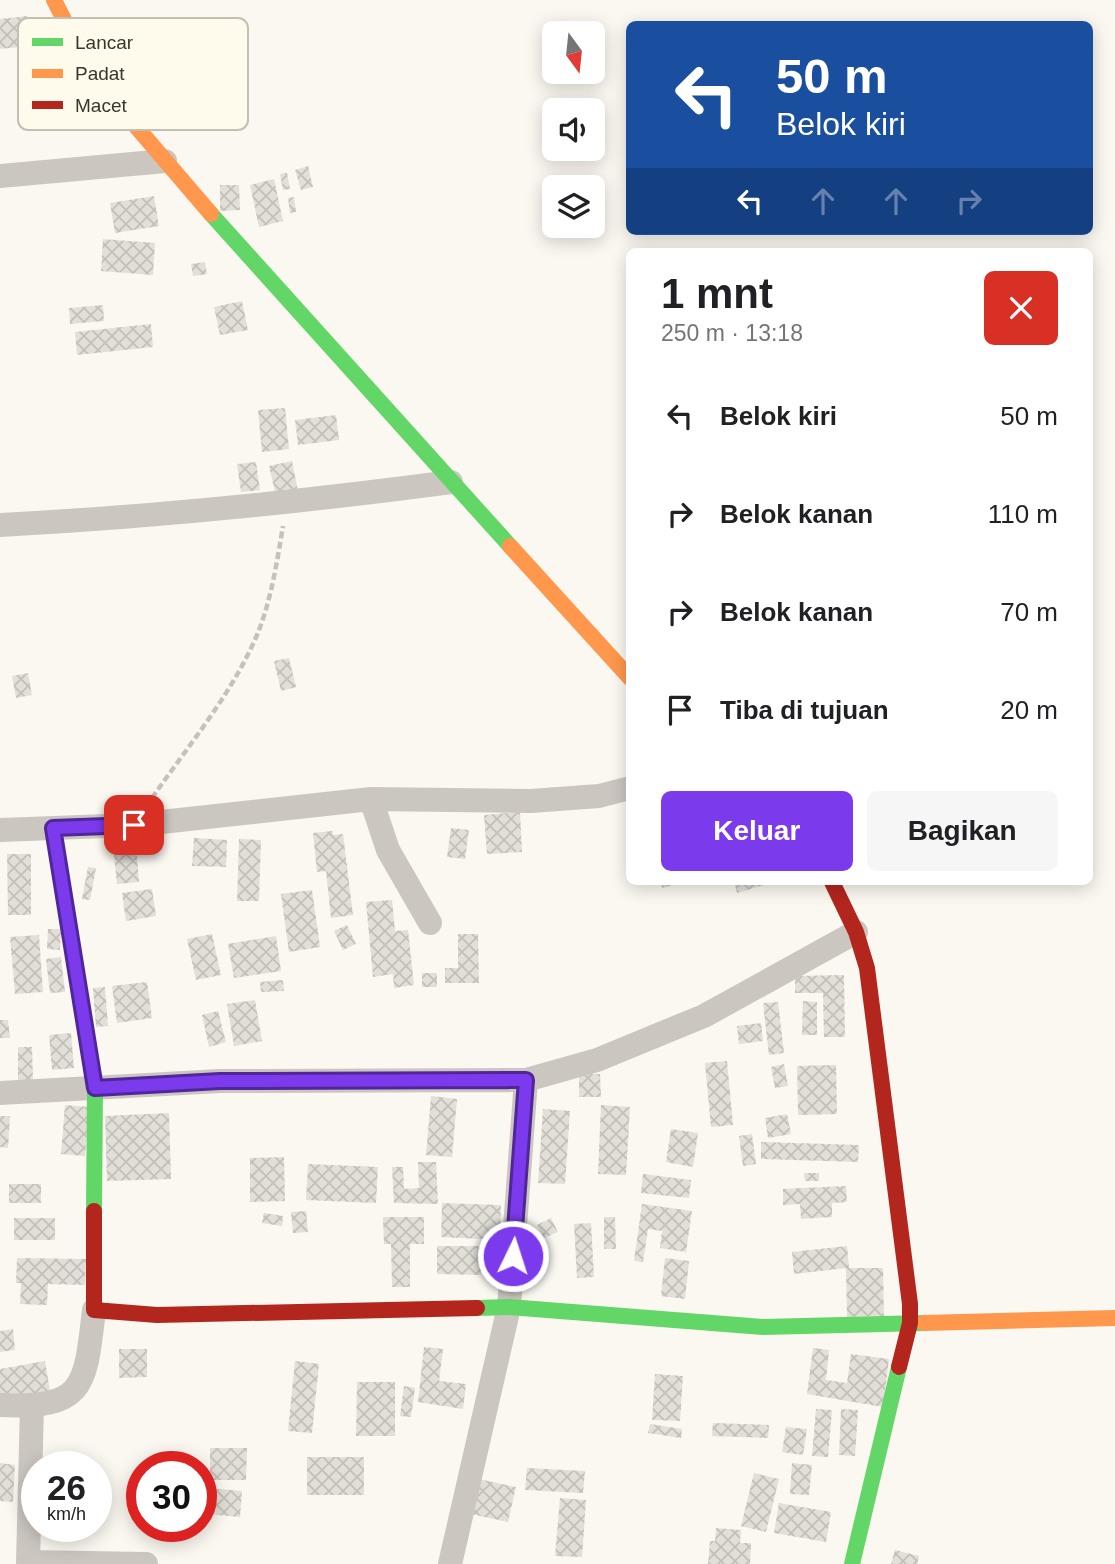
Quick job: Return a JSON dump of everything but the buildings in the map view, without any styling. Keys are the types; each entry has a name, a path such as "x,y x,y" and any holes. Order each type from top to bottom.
{"street":[{"path":"54,0 63,18"},
{"path":"139,130 247,257 626,674"},
{"path":"0,176 165,161"},
{"path":"0,525 147,517 452,482"},
{"path":"0,831 134,825 371,799 531,801 599,796 626,789"},
{"path":"371,799 388,850 430,923"},
{"path":"0,1405 32,1406 57,1401 75,1392 87,1370 94,1310 95,1088 53,828"},
{"path":"833,885 856,932 867,968 910,1304 909,1323 852,1564"},
{"path":"0,1093 220,1081 526,1080 597,1060 704,1016 856,932"},
{"path":"450,1564 509,1307 526,1080"},
{"path":"94,1310 184,1315 509,1307 763,1327 1115,1318"},
{"path":"32,1406 28,1563 146,1564"}],"path":[{"path":"134,825 233,680 257,635 274,578 287,503"}],"traffic: fast":[{"path":"211,214 510,546"},
{"path":"53,828 95,1088 94,1211"},
{"path":"477,1308 509,1307 763,1327 924,1323"},
{"path":"852,1564 899,1367"}],"traffic: slow":[{"path":"54,0 63,18"},
{"path":"139,130 211,214"},
{"path":"510,546 626,674"},
{"path":"924,1323 1115,1318"}],"traffic: jam":[{"path":"833,885 856,932 867,968 910,1304 910,1323 899,1367"},
{"path":"94,1211 94,1310 157,1315 477,1308"}],"route":[{"path":"134,825 53,828 95,1088 220,1081 526,1080 513,1256"}]}
